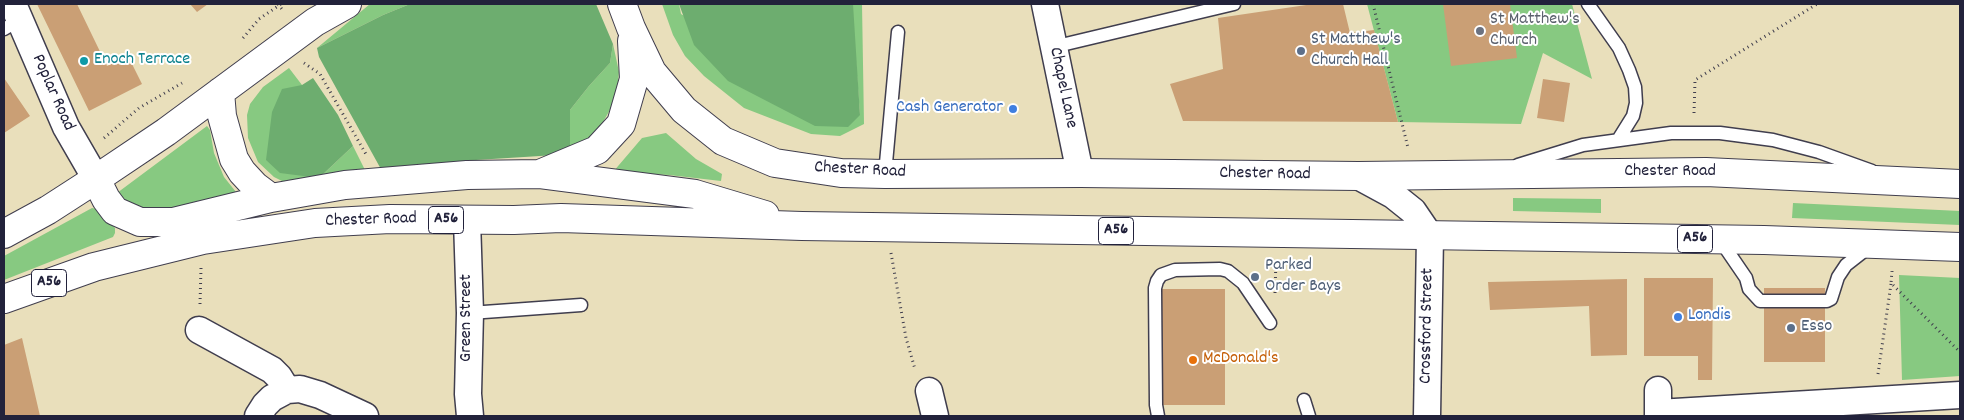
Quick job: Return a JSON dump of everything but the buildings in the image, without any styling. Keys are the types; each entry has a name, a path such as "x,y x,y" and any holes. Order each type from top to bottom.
{"highway":[{"path":"4,234 48,210 96,180 316,22 347,4"},
{"name":"Chester Road","path":"540,174 597,150 621,124 634,79 627,16"},
{"name":"Chester Road","path":"627,16 652,72 684,110 723,141 775,163 841,173 1415,176 1706,172 1960,184"},
{"path":"220,92 222,116 234,159 242,172 270,198"},
{"name":"Chester Road","path":"96,180 106,199 116,211 140,222 173,222 270,198 375,182 467,175 540,174 695,194 802,226"},
{"name":"Chester Road","path":"4,299 94,268 203,240 315,222 390,219 561,218 887,228 1720,240 1960,247"},
{"name":"Chester Road","path":"94,268 173,222"}],"street":[{"name":"Chapel Lane","path":"1047,4 1053,47 1080,173"},
{"name":"Poplar Road","path":"12,17 66,127 96,180"},
{"path":"1358,176 1393,195 1413,211 1430,236"},
{"name":"Green Street","path":"467,220 470,313 468,394 470,416"},
{"name":"Crossford Street","path":"1427,416 1430,236"},
{"path":"199,330 272,370 287,390"},
{"path":"258,416 272,398 287,390 300,389 311,392 364,416"},
{"path":"929,391 935,416"},
{"path":"1658,406 1874,401 1960,396"}],"lane":[{"path":"1053,47 1234,4"},
{"path":"1588,4 1619,48 1635,87 1636,103 1633,116 1618,140"},
{"path":"885,174 898,32"},
{"path":"1487,175 1583,145 1671,133 1720,133 1772,140 1819,152 1898,180"},
{"path":"1720,240 1746,278 1749,290 1760,301 1827,301 1831,299 1838,277 1846,265 1883,244"},
{"path":"1158,416 1156,405 1155,288 1157,281 1162,275 1175,270 1228,271 1243,283 1270,323"},
{"path":"470,313 581,305"},
{"path":"1304,400 1308,416"}],"path":[{"path":"1373,4 1415,176"},
{"path":"1693,133 1695,80 1817,4"},
{"path":"301,60 320,74 369,160"},
{"path":"887,228 906,338 918,378 929,391"},
{"path":"1274,300 1276,233"},
{"path":"199,330 203,240"},
{"path":"1874,401 1891,283 1883,244"},
{"path":"1891,283 1960,352"}],"green space":[{"path":"370,4 410,4 383,15 317,48"},
{"path":"410,4 596,4 613,44 610,63 570,110 570,151 556,155 476,160 382,171 319,57 317,48 383,15"},
{"path":"662,4 679,4 681,14 860,115 852,9 853,4 862,4 864,124 840,136 811,134 744,108 704,76 685,56 673,35"},
{"path":"679,4 853,4 860,115 848,127 815,126 728,81 694,45"},
{"path":"1367,4 1572,4 1592,79 1543,53 1521,124 1398,122"},
{"path":"613,44 619,72 617,92 611,108 599,129 570,151 570,110 610,63"},
{"path":"289,68 302,85 319,178 284,182 274,177 258,162 248,138 247,115 250,104 263,87"},
{"path":"313,78 338,115 353,146 319,178 280,173 266,160 272,112 282,89 302,85"},
{"path":"207,126 210,130 214,153 224,177 236,192 236,199 146,211 132,209 117,193"},
{"path":"666,133 696,159 722,174 721,181 669,175 613,172 642,138"},
{"path":"353,146 365,170 319,178"},
{"path":"1513,198 1601,199 1601,213 1513,211"},
{"path":"1793,203 1960,211 1960,225 1792,218"},
{"path":"92,208 97,209 115,228 113,237 4,280 4,256"},
{"path":"1899,275 1960,278 1960,376 1902,380"}],"place":[{"name":"St Matthew's Church","path":"1480,31"},
{"name":"St Matthew's Church Hall","path":"1301,51"},
{"name":"Enoch Terrace","path":"84,61"},
{"name":"Cash Generator","path":"1013,109"},
{"name":"Parked Order Bays","path":"1255,277"},
{"name":"Londis","path":"1678,317"},
{"name":"Esso","path":"1791,328"},
{"name":"McDonald's","path":"1193,360"}]}
